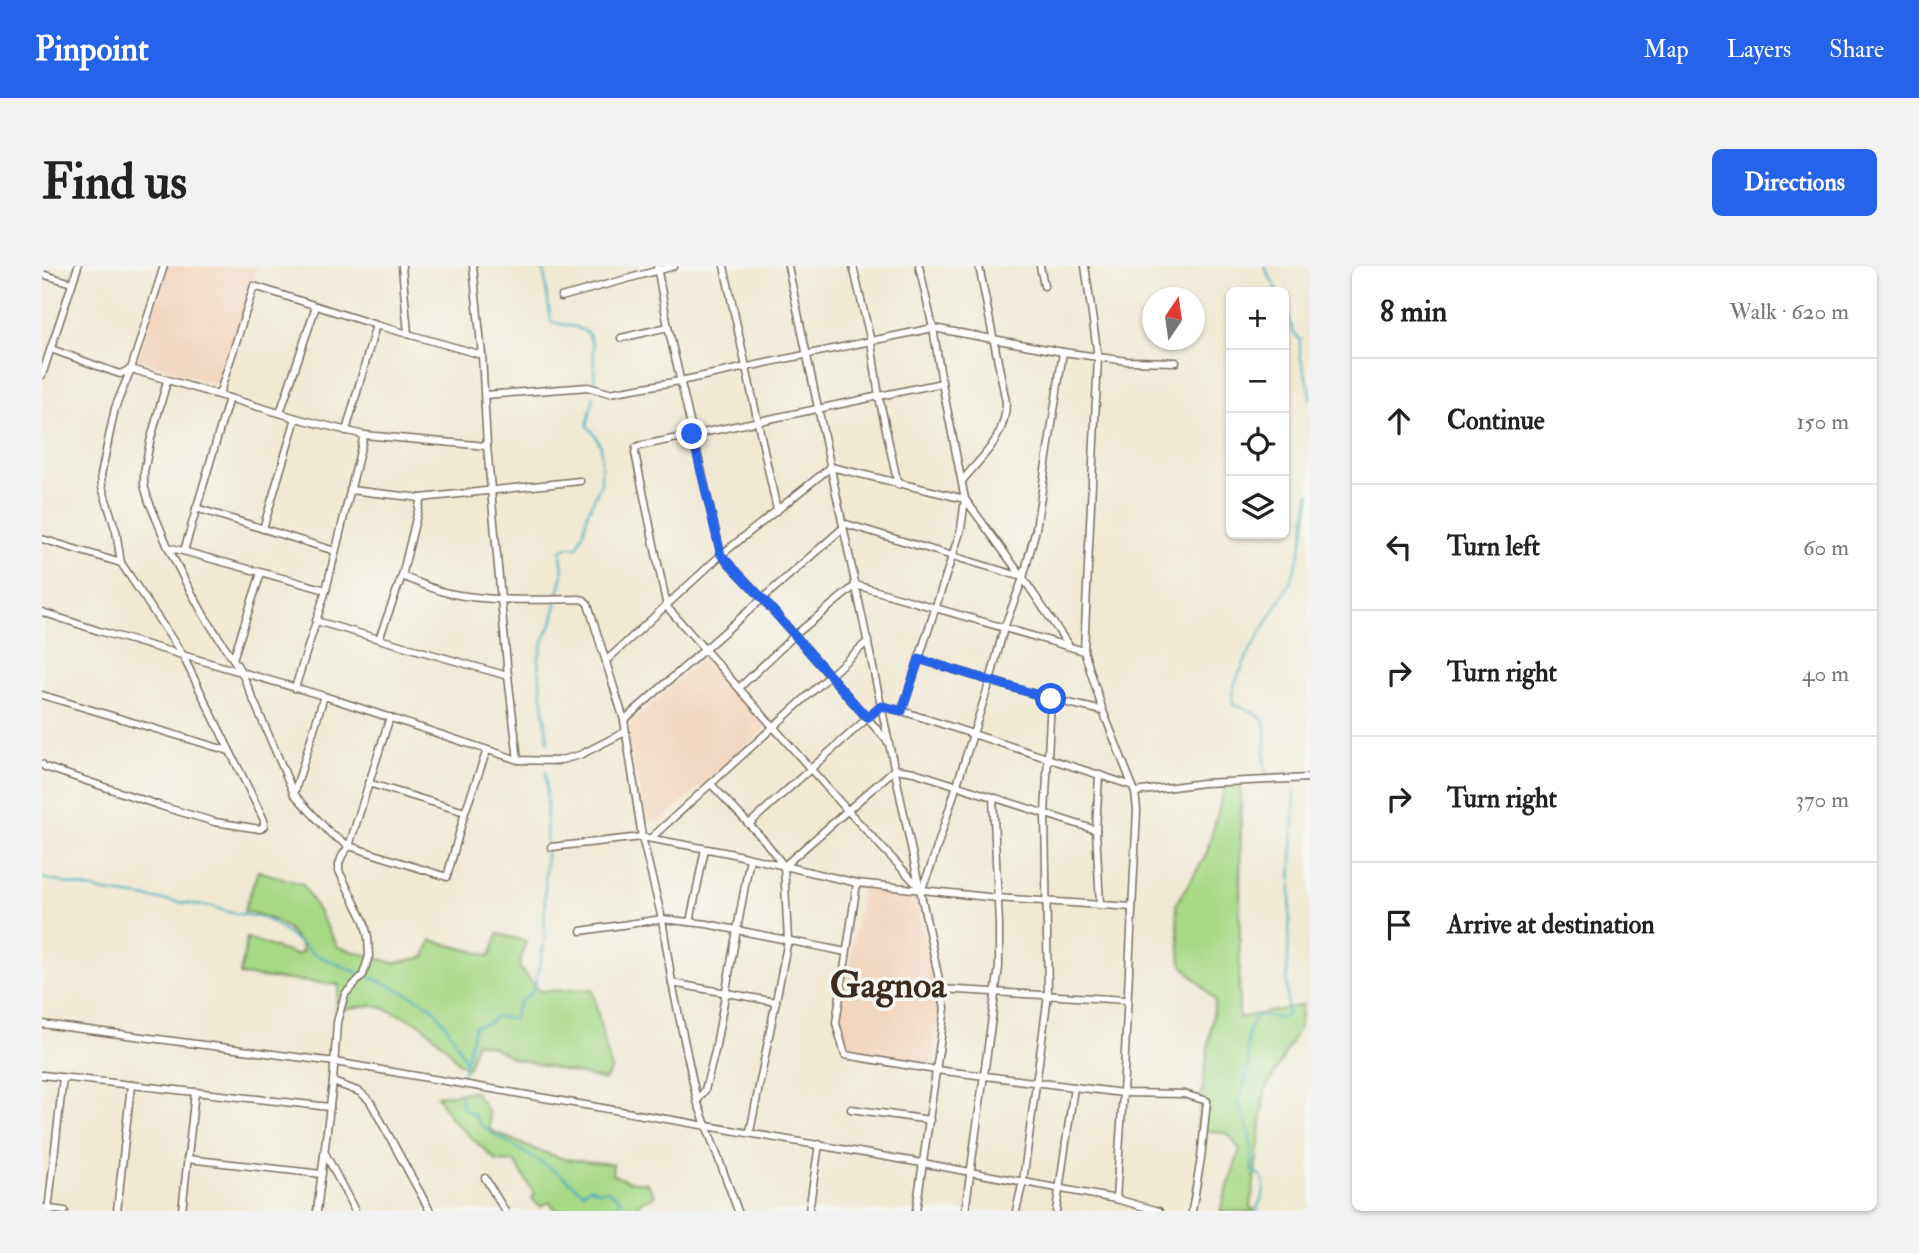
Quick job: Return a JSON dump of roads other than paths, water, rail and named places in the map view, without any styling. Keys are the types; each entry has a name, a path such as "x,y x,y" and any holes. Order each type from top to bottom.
{"street":[{"path":"42,375 78,266"},
{"path":"42,764 215,822 260,829 264,826 264,820 182,654 121,563 116,531 102,487 101,475 115,408 131,369 164,266"},
{"path":"402,266 408,334"},
{"path":"473,266 508,676 519,760"},
{"path":"561,297 657,268 674,266"},
{"path":"724,266 777,510"},
{"path":"789,266 945,1008 916,1211"},
{"path":"853,266 871,342 879,397 898,485"},
{"path":"902,711 961,528 965,499 919,266"},
{"path":"962,481 998,438 1004,422 1006,402 979,266"},
{"path":"1040,266 1044,286"},
{"path":"1085,266 1098,357 1084,650 1103,711 1134,789 1137,810 1116,1199"},
{"path":"657,268 680,381 721,555 889,743"},
{"path":"42,274 72,283"},
{"path":"219,395 254,286 482,355"},
{"path":"280,413 316,306"},
{"path":"346,431 376,325"},
{"path":"621,338 668,327"},
{"path":"485,395 588,387 609,393 680,381 933,328 1098,357 1127,361 1176,362"},
{"path":"51,349 120,374 131,369 346,431 488,446"},
{"path":"921,890 957,786 1036,530 1063,352"},
{"path":"167,380 147,456 144,485 168,547 205,617 241,671 293,794 331,834 349,846 447,877 465,812 487,750"},
{"path":"921,890 846,810 667,607 635,453 639,446 942,383"},
{"path":"184,551 229,398"},
{"path":"263,528 296,418"},
{"path":"295,688 326,590 365,435"},
{"path":"831,467 965,499 1069,646"},
{"path":"607,660 721,555 831,467"},
{"path":"350,490 421,498 580,481"},
{"path":"379,639 402,576 421,498"},
{"path":"196,508 335,551"},
{"path":"843,526 1023,578"},
{"path":"624,720 843,526"},
{"path":"42,539 121,563"},
{"path":"168,547 326,590"},
{"path":"233,659 261,573"},
{"path":"402,576 447,593 502,600 579,598 588,604 624,720 642,837 662,919 672,983 697,1101 738,1211"},
{"path":"856,585 1084,650"},
{"path":"738,688 795,635 856,585"},
{"path":"42,612 324,696 519,760 557,761 580,755 625,732"},
{"path":"316,621 508,676"},
{"path":"651,838 868,641"},
{"path":"919,659 1051,699 1103,711"},
{"path":"42,695 229,751"},
{"path":"293,794 324,696"},
{"path":"1016,1211 1023,1181 1048,995 1045,814 1051,699"},
{"path":"881,706 1099,775 1134,789 1310,778"},
{"path":"749,824 881,706"},
{"path":"317,1211 339,1012 345,994 366,970 369,956 364,921 339,864 349,846 390,717"},
{"path":"784,866 895,769 914,772 1096,830"},
{"path":"1099,775 1096,830 1100,905"},
{"path":"368,783 465,812"},
{"path":"711,784 764,839 784,866 788,940 750,1132"},
{"path":"965,1211 1000,952 993,797"},
{"path":"551,847 642,837 857,883 997,898 1132,907"},
{"path":"691,922 705,849"},
{"path":"697,1101 705,1090 715,1051 750,858"},
{"path":"857,883 836,1023 845,1055 936,1070 1123,1093 1184,1094 1207,1101 1192,1211"},
{"path":"581,931 662,919 737,930 846,952"},
{"path":"672,983 776,1002"},
{"path":"941,989 1127,1000"},
{"path":"42,1024 335,1062 819,1144 1116,1199 1159,1211"},
{"path":"42,1075 330,1107"},
{"path":"62,1078 46,1209 65,1211"},
{"path":"333,1082 360,1092 370,1101 430,1211"},
{"path":"117,1211 131,1085"},
{"path":"1056,1211 1074,1087"},
{"path":"182,1211 195,1092"},
{"path":"851,1109 930,1120"},
{"path":"809,1211 819,1144"},
{"path":"324,1151 355,1211"},
{"path":"187,1159 322,1174"},
{"path":"485,1178 505,1211"}],"waterway":[{"path":"543,266 551,322 576,327 588,333 593,345 595,384"},
{"path":"1264,266 1275,287"},
{"path":"1289,318 1294,333 1300,340 1300,356 1310,390"},
{"path":"1310,391 1310,400"},
{"path":"557,597 563,575 561,550 578,547 588,512 601,483 601,446 587,426 594,396"},
{"path":"1295,774 1267,775 1265,724 1250,710 1233,705 1232,694 1251,650 1292,577 1302,542 1310,493"},
{"path":"548,743 538,660 553,621 556,602"},
{"path":"462,1077 475,1026 489,1023 495,1017 513,1019 519,1002 529,996 535,986 544,943 546,771"},
{"path":"1258,1211 1257,1207 1264,1192 1264,1181 1258,1173 1252,1171 1250,1136 1237,1105 1246,1077 1248,1034 1253,1021 1258,1015 1280,1018 1287,1013 1295,791"},
{"path":"42,878 106,892 213,907 263,918 314,954 361,974"},
{"path":"366,976 413,996 435,1010 466,1062"},
{"path":"461,1093 464,1109 474,1115 480,1124 560,1174 583,1192 590,1187 598,1191 607,1190 621,1200 616,1207 618,1211"}],"district":[{"name":"Gagnoa","path":"888,985"}]}
